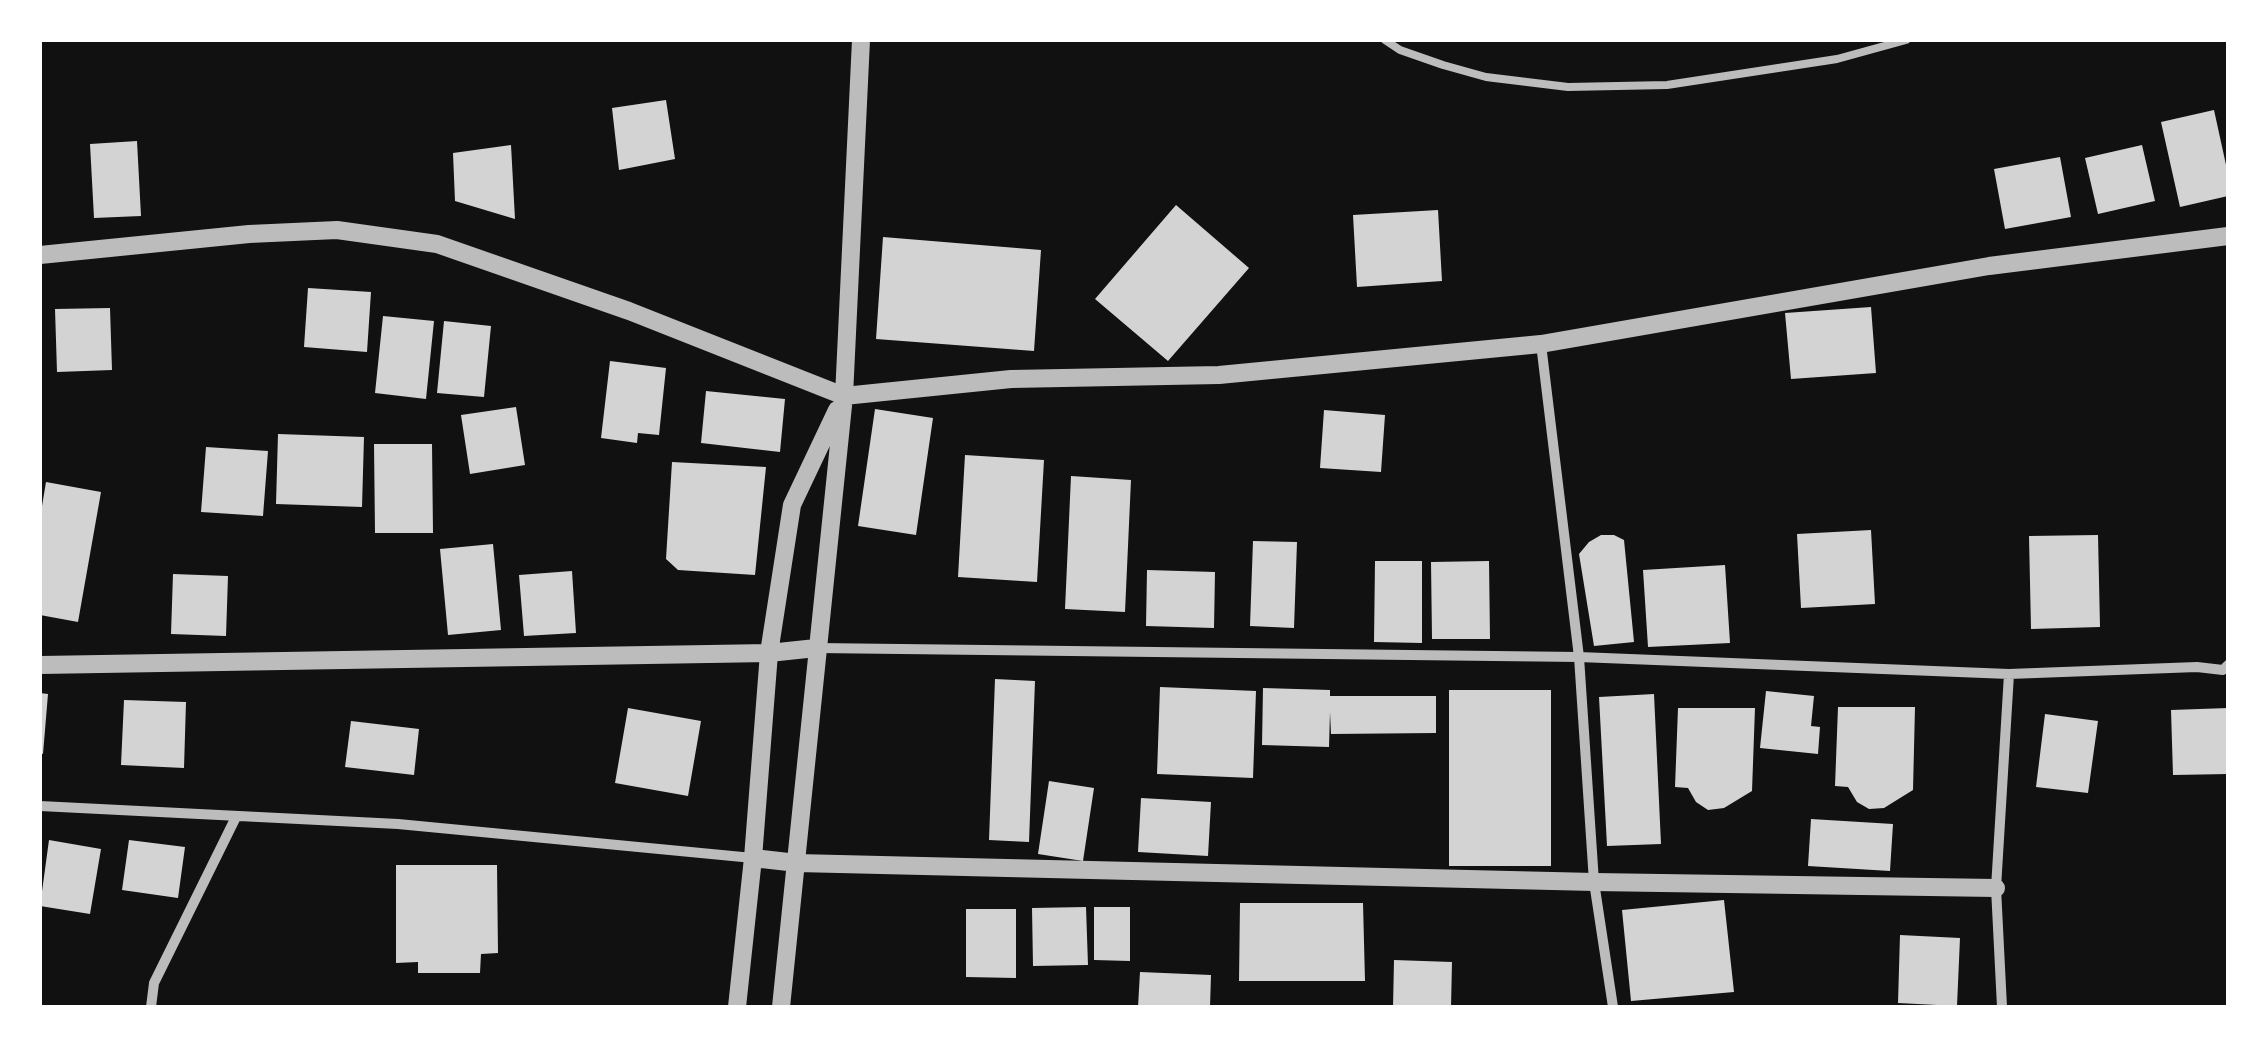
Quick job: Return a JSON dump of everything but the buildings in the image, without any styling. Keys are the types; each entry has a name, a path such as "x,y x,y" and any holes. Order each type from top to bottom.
{"street":[{"path":"781,1007 844,396 861,40"},
{"path":"40,256 250,234 337,230 437,244 629,311 844,396 1011,379 1219,375 1540,344 1989,266 2228,236"},
{"path":"1540,344 1579,657 1594,882 1612,1007"},
{"path":"738,1007 769,653 792,505 844,396"},
{"path":"40,665 769,653 816,648 1579,657 2009,674 2197,667 2223,670 2228,665"},
{"path":"2002,1007 1996,888 2009,674"},
{"path":"40,806 398,824 796,864 1996,888"},
{"path":"151,1007 154,983 236,817"}],"lane":[{"path":"1385,40 1400,50 1486,77 1568,88 1667,85 1837,59 1906,40"}]}
